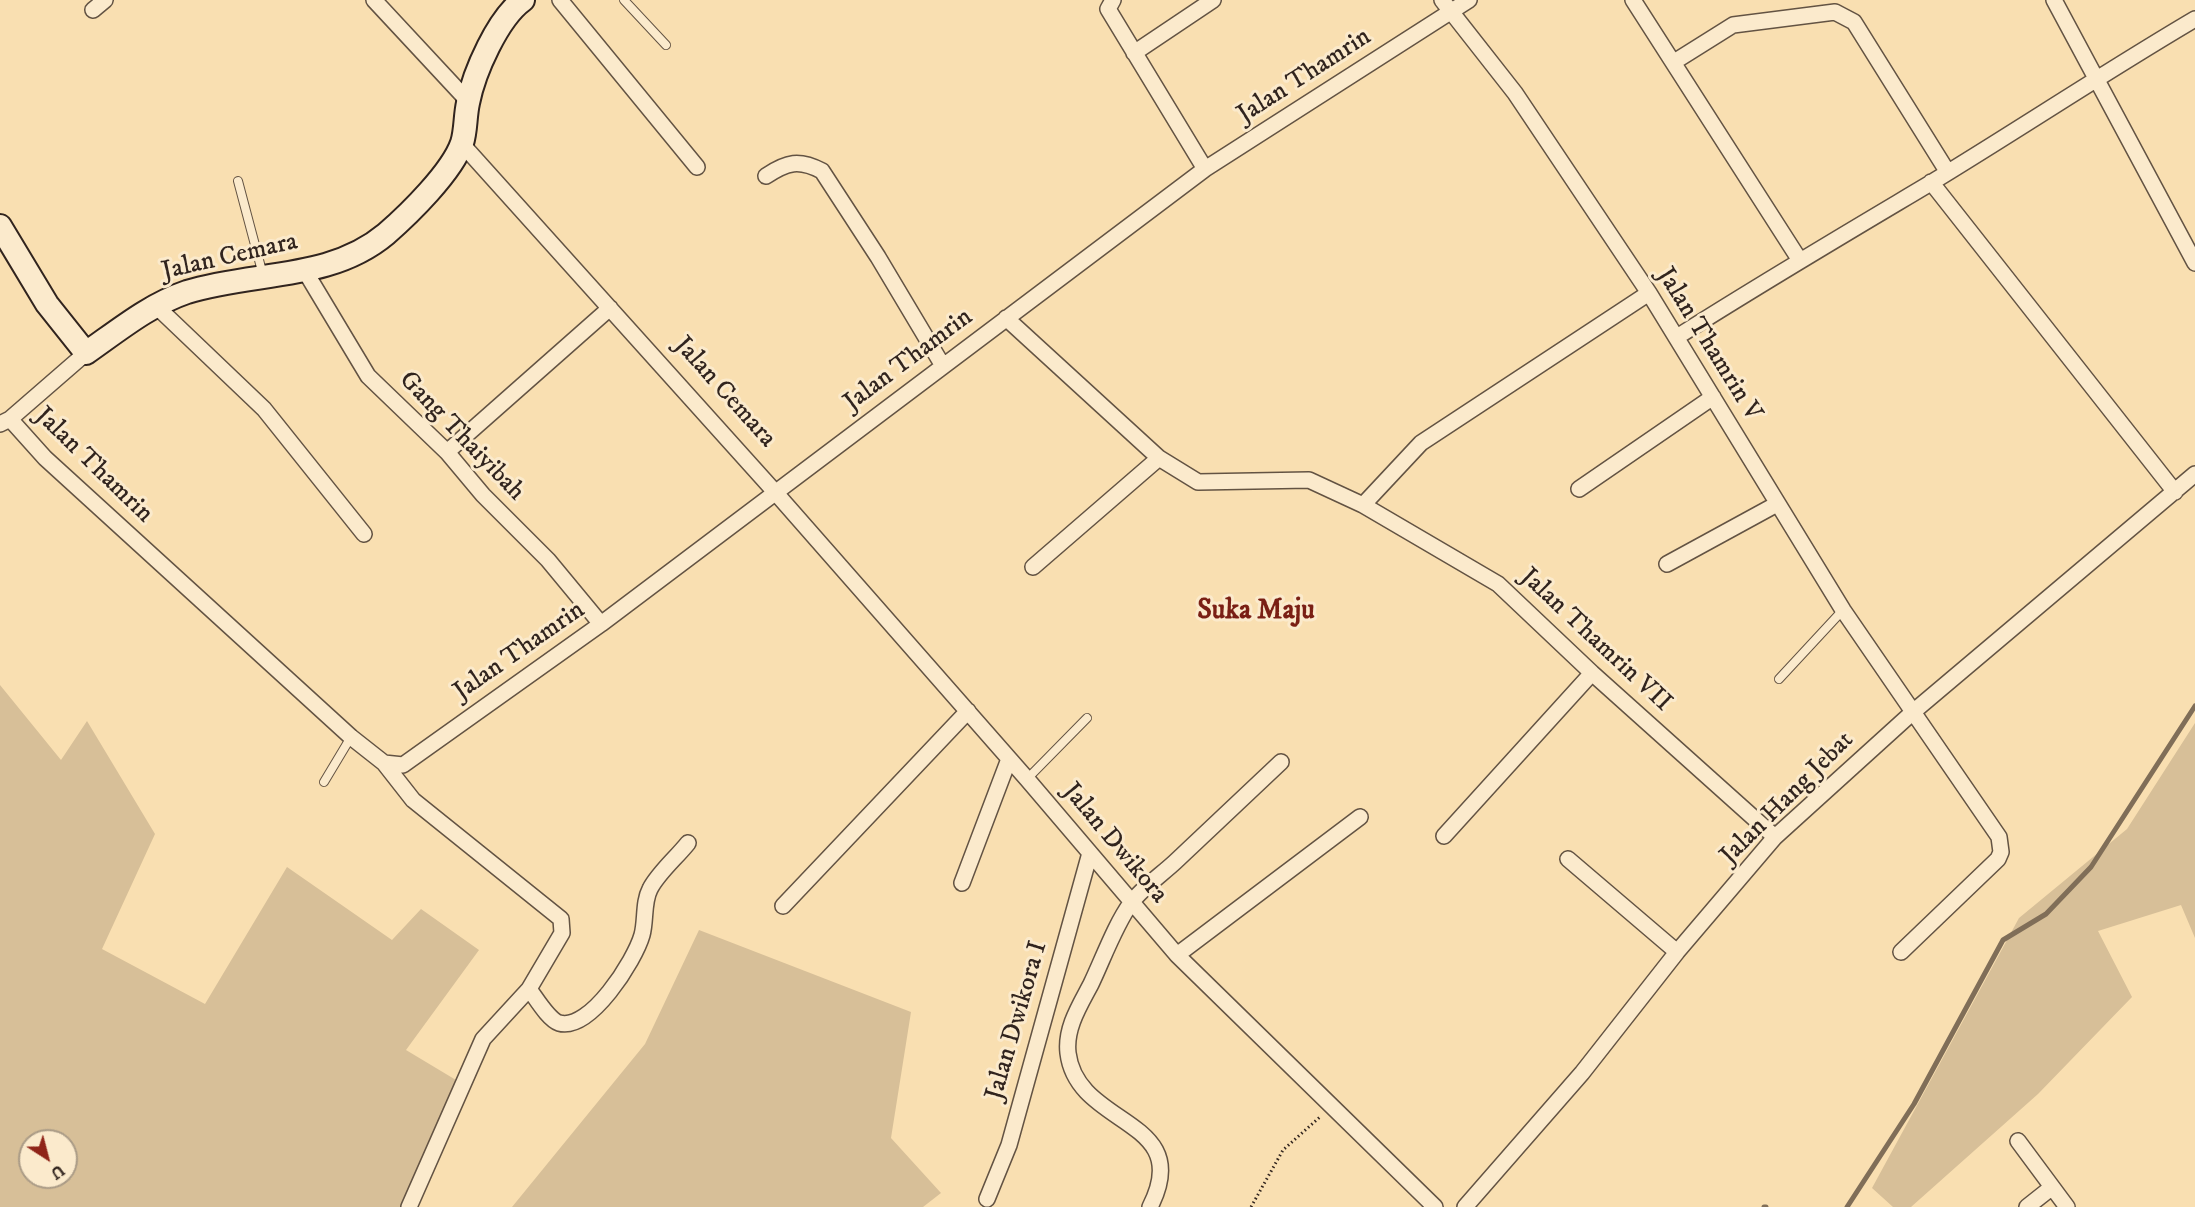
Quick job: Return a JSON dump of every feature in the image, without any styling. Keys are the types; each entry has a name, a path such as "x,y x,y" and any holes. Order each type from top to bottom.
{"street":[{"path":"374,0 468,101"},
{"name":"Jalan Cemara","path":"5,422 86,353 155,305 189,292 305,271 348,258 367,249 423,199 462,144 468,101 497,32 513,7 524,0"},
{"path":"560,0 697,167"},
{"path":"1113,0 1108,9 1205,169"},
{"path":"1134,53 1213,0"},
{"name":"Jalan Thamrin","path":"384,763 403,765 601,624 1205,169 1446,6 1469,0"},
{"path":"1633,0 1799,259"},
{"path":"2054,0 2195,263"},
{"name":"Jalan Thamrin V","path":"1446,6 1515,93 1649,293 1843,610 1999,837 2001,852 1998,859 1901,952"},
{"path":"1674,62 1733,25 1835,12 1854,22 1947,171"},
{"path":"1677,337 1799,259 1931,182 2095,77 2195,19"},
{"name":"Jalan Cemara","path":"462,144 775,492"},
{"path":"766,176 794,162 808,164 822,171 878,257 943,366"},
{"path":"1931,182 2175,492"},
{"path":"0,226 48,304 86,353"},
{"name":"Gang Thaiyibah","path":"305,271 368,376 447,452 483,495 549,560 601,624"},
{"path":"1363,505 1421,443 1649,293"},
{"path":"155,305 264,409 364,534"},
{"path":"447,452 610,308"},
{"name":"Jalan Thamrin VII","path":"1006,318 1159,458 1198,482 1309,480 1363,505 1498,584 1592,673 1775,837"},
{"path":"1579,489 1713,397"},
{"name":"Jalan Thamrin","path":"5,422 351,737 384,763 413,801 561,919 562,933 528,989 483,1039 409,1207"},
{"path":"1033,567 1159,458"},
{"name":"Jalan Hang Jebat","path":"1465,1207 1582,1073 1677,952 1775,837 1913,712 2195,474"},
{"name":"Jalan Dwikora","path":"775,492 1010,759 1177,955 1334,1105 1435,1207"},
{"path":"1667,564 1777,504"},
{"path":"1444,836 1592,673"},
{"path":"783,906 968,711"},
{"path":"962,883 1010,759"},
{"path":"1150,1207 1158,1192 1162,1168 1156,1150 1143,1134 1090,1099 1076,1080 1068,1054 1068,1036 1075,1015 1132,902 1281,762"},
{"path":"1177,955 1360,817"},
{"path":"528,989 556,1022 567,1024 576,1022 608,996 636,953 643,933 649,890 688,843"},
{"name":"Jalan Dwikora I","path":"987,1199 1009,1145 1090,853"},
{"path":"1568,859 1677,952"},
{"path":"2018,1141 2067,1207"},
{"path":"2027,1207 2051,1188"}],"lane":[{"path":"624,0 666,45"},
{"path":"238,180 263,277"},
{"path":"1779,679 1843,610"},
{"path":"1027,779 1087,718"},
{"path":"324,782 351,737"}],"path":[{"path":"1251,1207 1257,1192 1283,1150 1334,1105"}],"shaded area":[{"path":"0,685 61,760 87,721 155,834 102,949 205,1004 287,867 392,940 421,909 479,950 406,1050 456,1080 402,1207 0,1207"},
{"path":"2195,723 2195,938 2181,905 2098,931 2132,997 2038,1094 1911,1207 1893,1207 1872,1188 2019,918 2127,829"},
{"path":"699,930 911,1012 891,1138 941,1193 923,1207 512,1207 645,1044"}],"waterway":[{"path":"1847,1207 1914,1104 2003,940 2046,914 2091,867 2195,706"}],"district":[{"name":"Suka Maju","path":"1256,612"}]}
